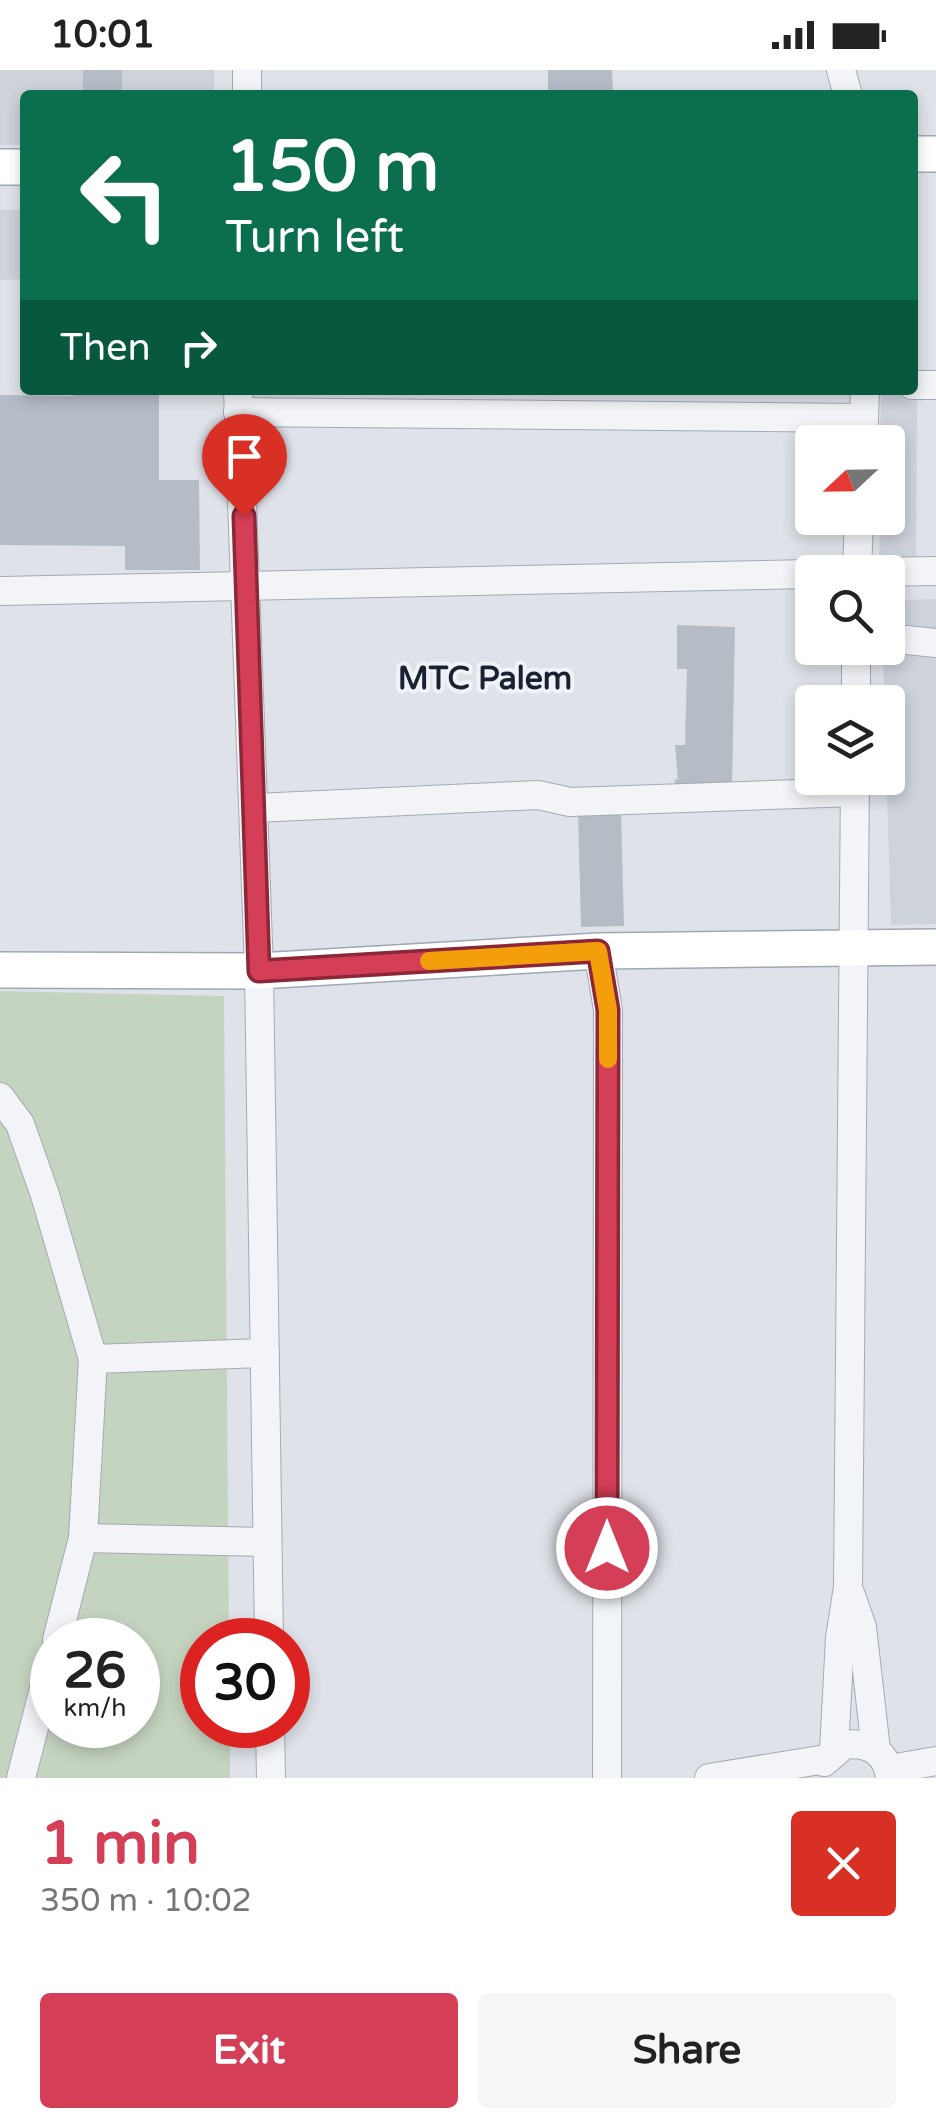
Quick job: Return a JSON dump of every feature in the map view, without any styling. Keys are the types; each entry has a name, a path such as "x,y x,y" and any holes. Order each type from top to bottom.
{"main road":[{"path":"0,970 259,971 598,951 936,948"}],"street":[{"path":"269,1618 255,808 238,401 864,417"},
{"path":"905,572 936,571"},
{"path":"0,592 795,574"},
{"path":"905,640 936,643"},
{"path":"255,808 538,796 570,802 795,789"},
{"path":"827,1762 848,1587 855,795"},
{"path":"598,951 608,1010 607,1778"},
{"path":"0,1097 20,1124 45,1195 92,1359 82,1538 62,1618"},
{"path":"92,1359 264,1354"},
{"path":"82,1538 267,1542"},
{"path":"848,1587 862,1627 885,1766"},
{"path":"21,1778 30,1743"},
{"path":"709,1778 827,1762 855,1743 885,1766 936,1760"},
{"path":"270,1748 270,1778"}],"shaded area":[{"path":"0,70 214,70 214,90 20,90 20,145 0,145"},
{"path":"0,210 20,210 20,279 0,280"},
{"path":"881,395 917,395 916,564 905,564 905,555 879,555 880,535 905,535 905,425 880,425"},
{"path":"936,599 936,924 891,925 887,795 905,795 905,685 884,685 883,665 905,665 905,600"}],"green space":[{"path":"0,991 224,996 229,1618 180,1618 180,1748 230,1748 230,1778 0,1778"}],"building":[{"path":"83,70 122,70 122,90 83,90"},
{"path":"548,70 612,70 613,90 548,90"},
{"path":"0,395 159,395 159,480 199,480 200,570 125,570 125,546 0,545"},
{"path":"677,625 735,627 732,790 674,789 675,779 678,780 675,745 685,745 687,669 677,669"},
{"path":"578,811 621,811 624,926 581,927"}],"slow traffic":[{"path":"429,961 598,951 608,1010 608,1059"}],"district":[{"name":"MTC Palem","path":"485,678"}],"route":[{"path":"244,516 259,971 598,951 608,1010 607,1548"}]}
